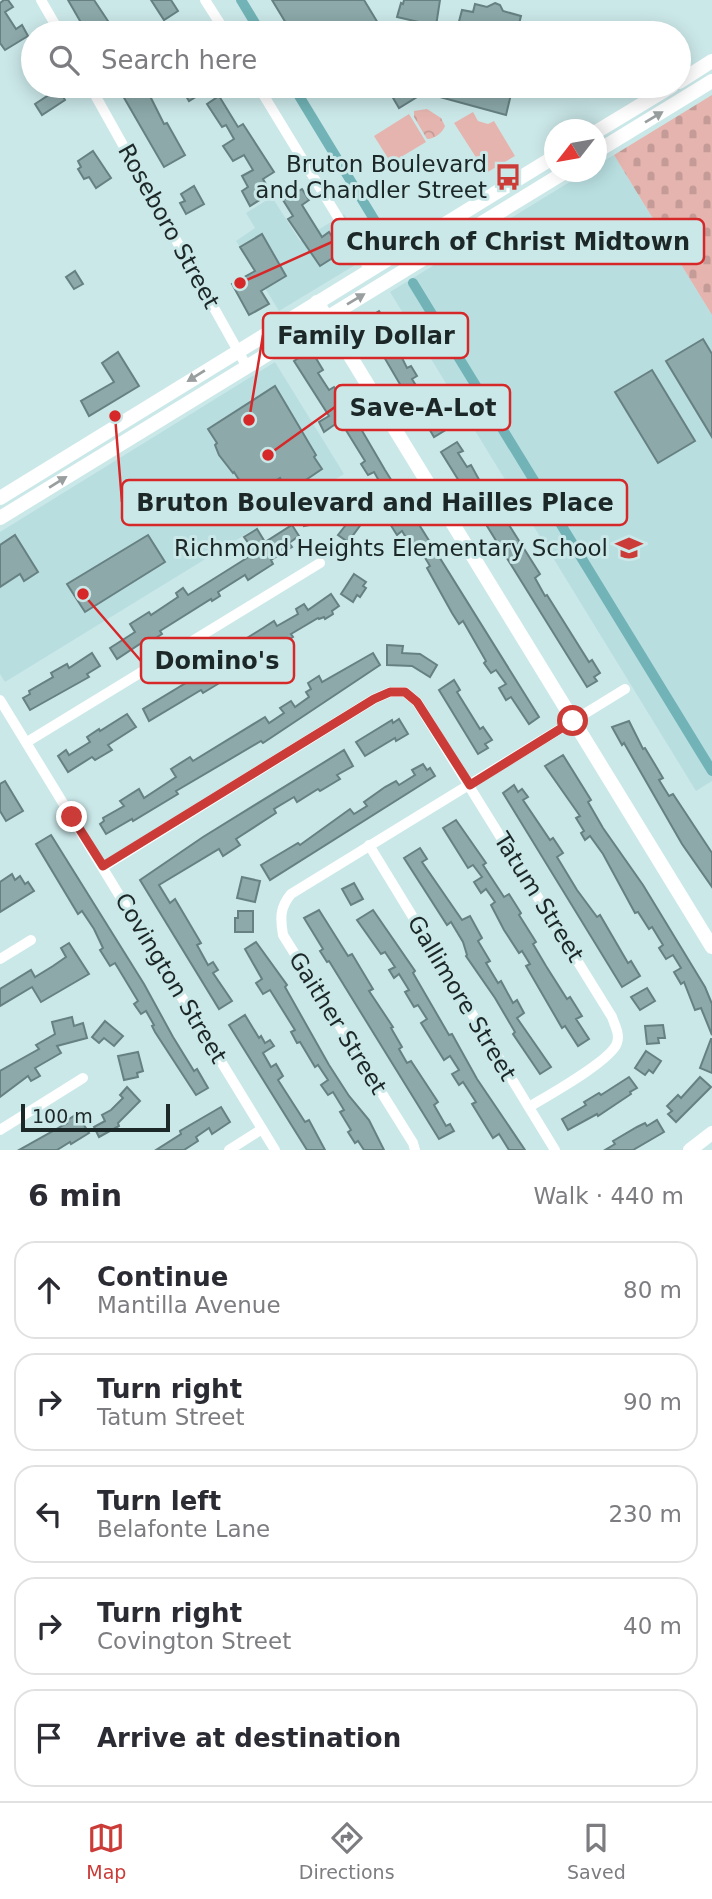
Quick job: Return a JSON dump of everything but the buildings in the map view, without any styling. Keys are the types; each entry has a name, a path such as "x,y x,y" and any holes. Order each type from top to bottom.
{"street":[{"path":"41,0 53,21"},
{"path":"205,0 218,21"},
{"path":"691,74 712,61"},
{"path":"691,95 712,82"},
{"name":"Roseboro Street","path":"97,98 247,367"},
{"path":"265,98 370,270"},
{"path":"607,126 652,98"},
{"path":"607,146 686,98"},
{"path":"0,498 544,165"},
{"path":"0,518 549,182"},
{"path":"317,302 712,947"},
{"path":"104,433 114,448"},
{"path":"26,481 35,497"},
{"path":"27,742 320,563"},
{"path":"369,845 625,689"},
{"name":"Tatum Street","path":"103,866 374,699 390,692 405,692 417,702 470,785 612,1017 619,1035 617,1046 604,1059 529,1107"},
{"name":"Covington Street","path":"0,700 275,1150"},
{"name":"Gaither Street","path":"369,845 291,894 283,904 280,920 283,935 415,1150"},
{"name":"Gallimore Street","path":"369,845 555,1150"},
{"path":"0,959 31,940"},
{"path":"0,1130 83,1078"},
{"path":"229,1150 262,1129"},
{"path":"690,1150 712,1133"}],"shaded area":[{"name":"Richmond Heights Elementary School","path":"614,155 712,315 712,781 696,791 390,292 570,182 607,182 607,159"},
{"path":"272,197 300,241 344,214 370,256 279,311 236,241 255,228 246,213"},
{"path":"275,362 344,474 5,682 0,674 0,532"}],"green space":[{"path":"712,95 712,315 614,155"},
{"path":"427,109 441,118 445,126 438,135 427,139 414,117 414,111"},
{"path":"473,112 478,121 488,124 494,121 515,156 486,173 454,123"},
{"path":"409,114 426,142 391,163 374,136"}],"waterway":[{"path":"241,0 254,21"},
{"path":"300,98 386,239"},
{"path":"413,283 712,771"}],"place":[{"name":"Bruton Boulevard and Chandler Street","path":"508,177"},
{"name":"Church of Christ Midtown","path":"240,283"},
{"name":"Bruton Boulevard and Hailles Place","path":"115,416"},
{"name":"Family Dollar","path":"249,420"},
{"name":"Save-A-Lot","path":"268,455"},
{"name":"Richmond Heights Elementary School","path":"629,548"},
{"name":"Domino's","path":"83,594"}],"route":[{"path":"72,817 103,866 374,699 390,692 405,692 417,702 470,785 573,721"}]}
